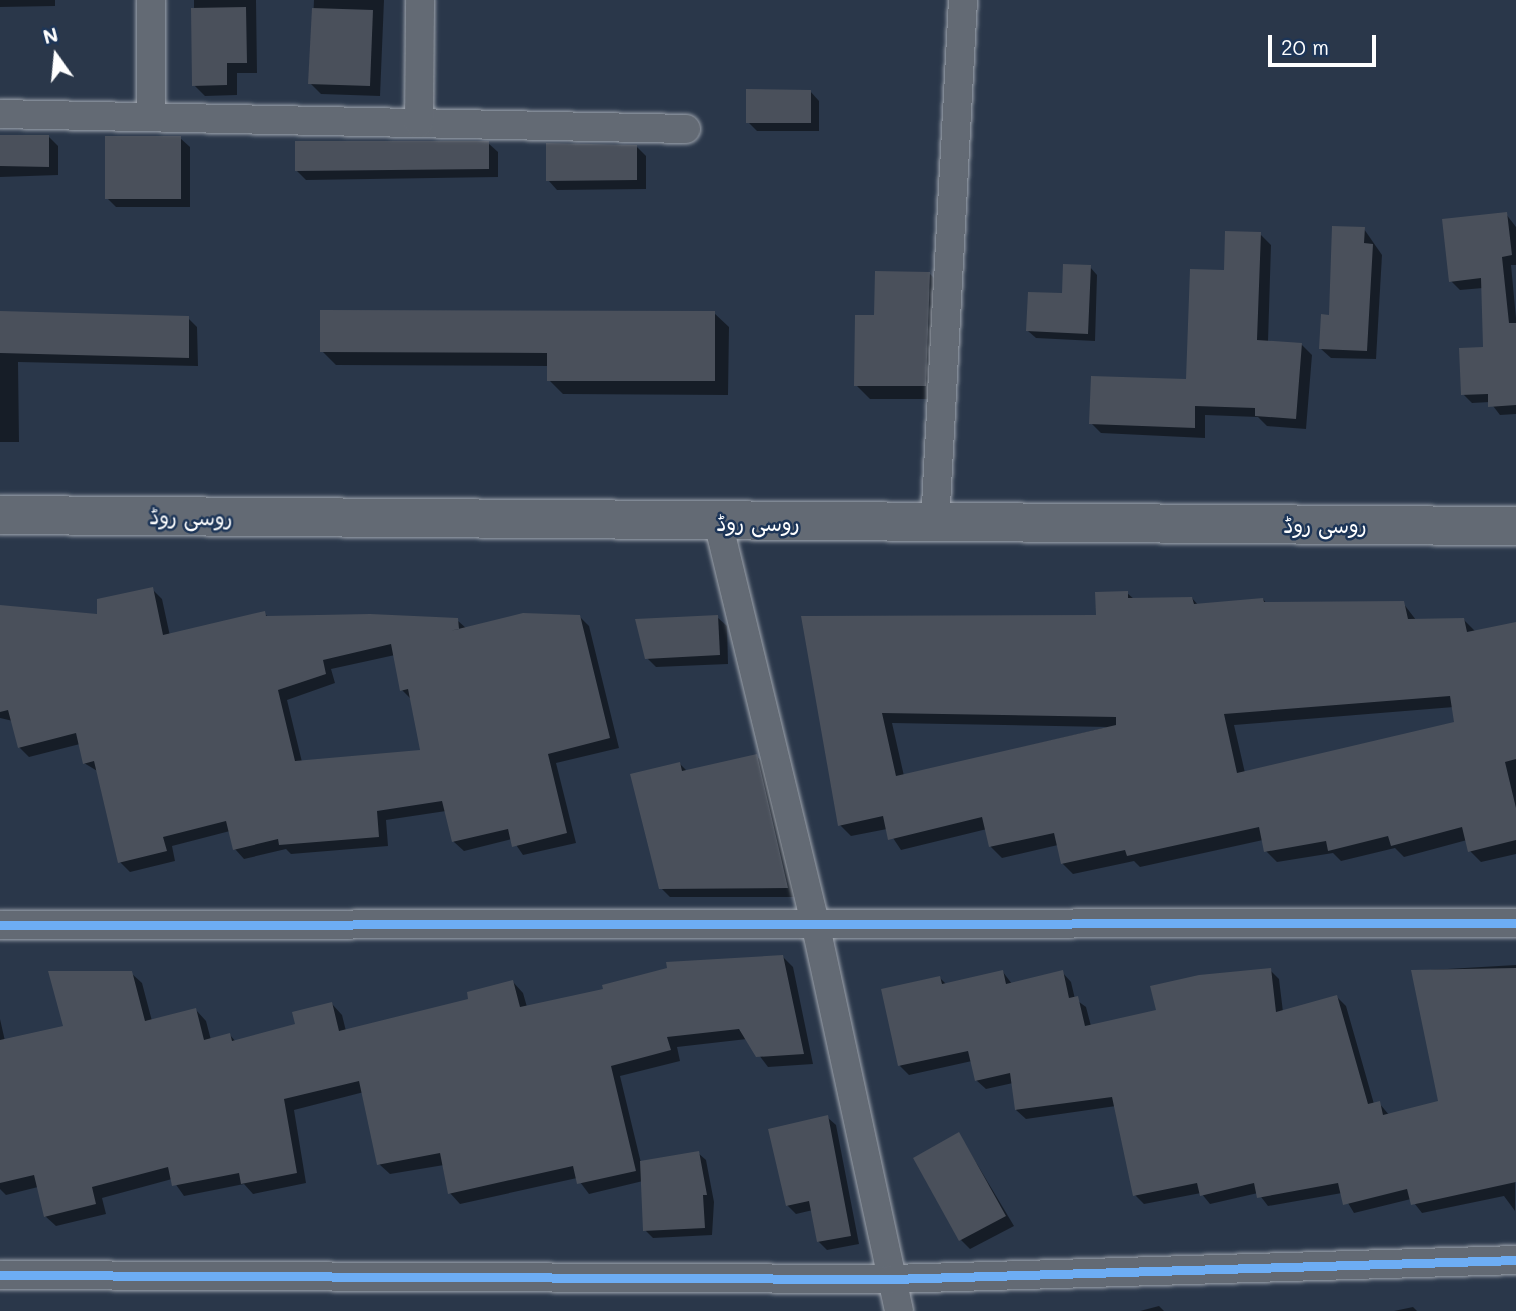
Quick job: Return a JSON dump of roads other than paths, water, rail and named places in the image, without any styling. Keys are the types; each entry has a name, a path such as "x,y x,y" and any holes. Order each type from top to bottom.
{"main road":[{"name":"روسی روڈ","path":"0,515 935,524 1516,526"}],"street":[{"path":"151,0 151,117"},
{"path":"419,123 420,0"},
{"path":"935,524 962,0"},
{"path":"0,114 685,129"},
{"path":"718,522 816,927 899,1311"},
{"path":"0,925 816,927 1516,923"},
{"path":"0,1275 892,1279 1516,1260"}]}
